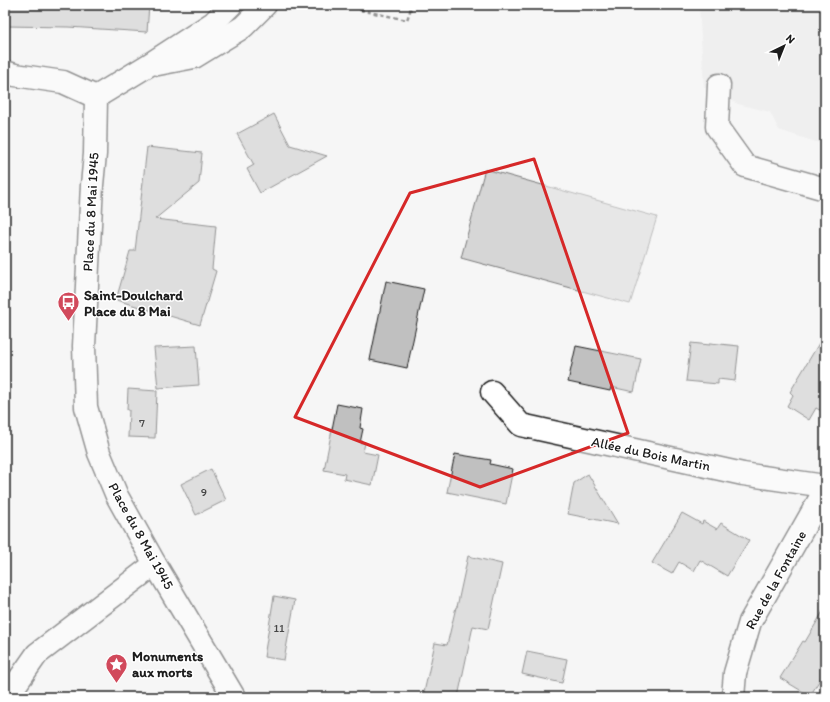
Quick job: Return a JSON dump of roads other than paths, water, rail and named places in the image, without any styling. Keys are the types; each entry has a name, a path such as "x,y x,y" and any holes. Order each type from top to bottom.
{"street":[{"path":"5,72 15,75 62,82 96,97 213,23 231,5"},
{"path":"147,66 194,57 243,27 265,5"},
{"path":"720,85 717,127 745,166 825,189"},
{"name":"Place du 8 Mai 1945","path":"96,97 95,154 92,185 84,346 86,407 99,453 116,496 234,697"},
{"name":"Allée du Bois Martin","path":"492,392 521,425 743,474 825,486"},
{"name":"Rue de la Fontaine","path":"733,697 735,673 750,622 825,490"},
{"path":"7,697 37,654 155,564"}],"place":[{"name":"Saint-Doulchard Place du 8 Mai","path":"69,322"},
{"name":"Monuments aux morts","path":"117,684"}]}
